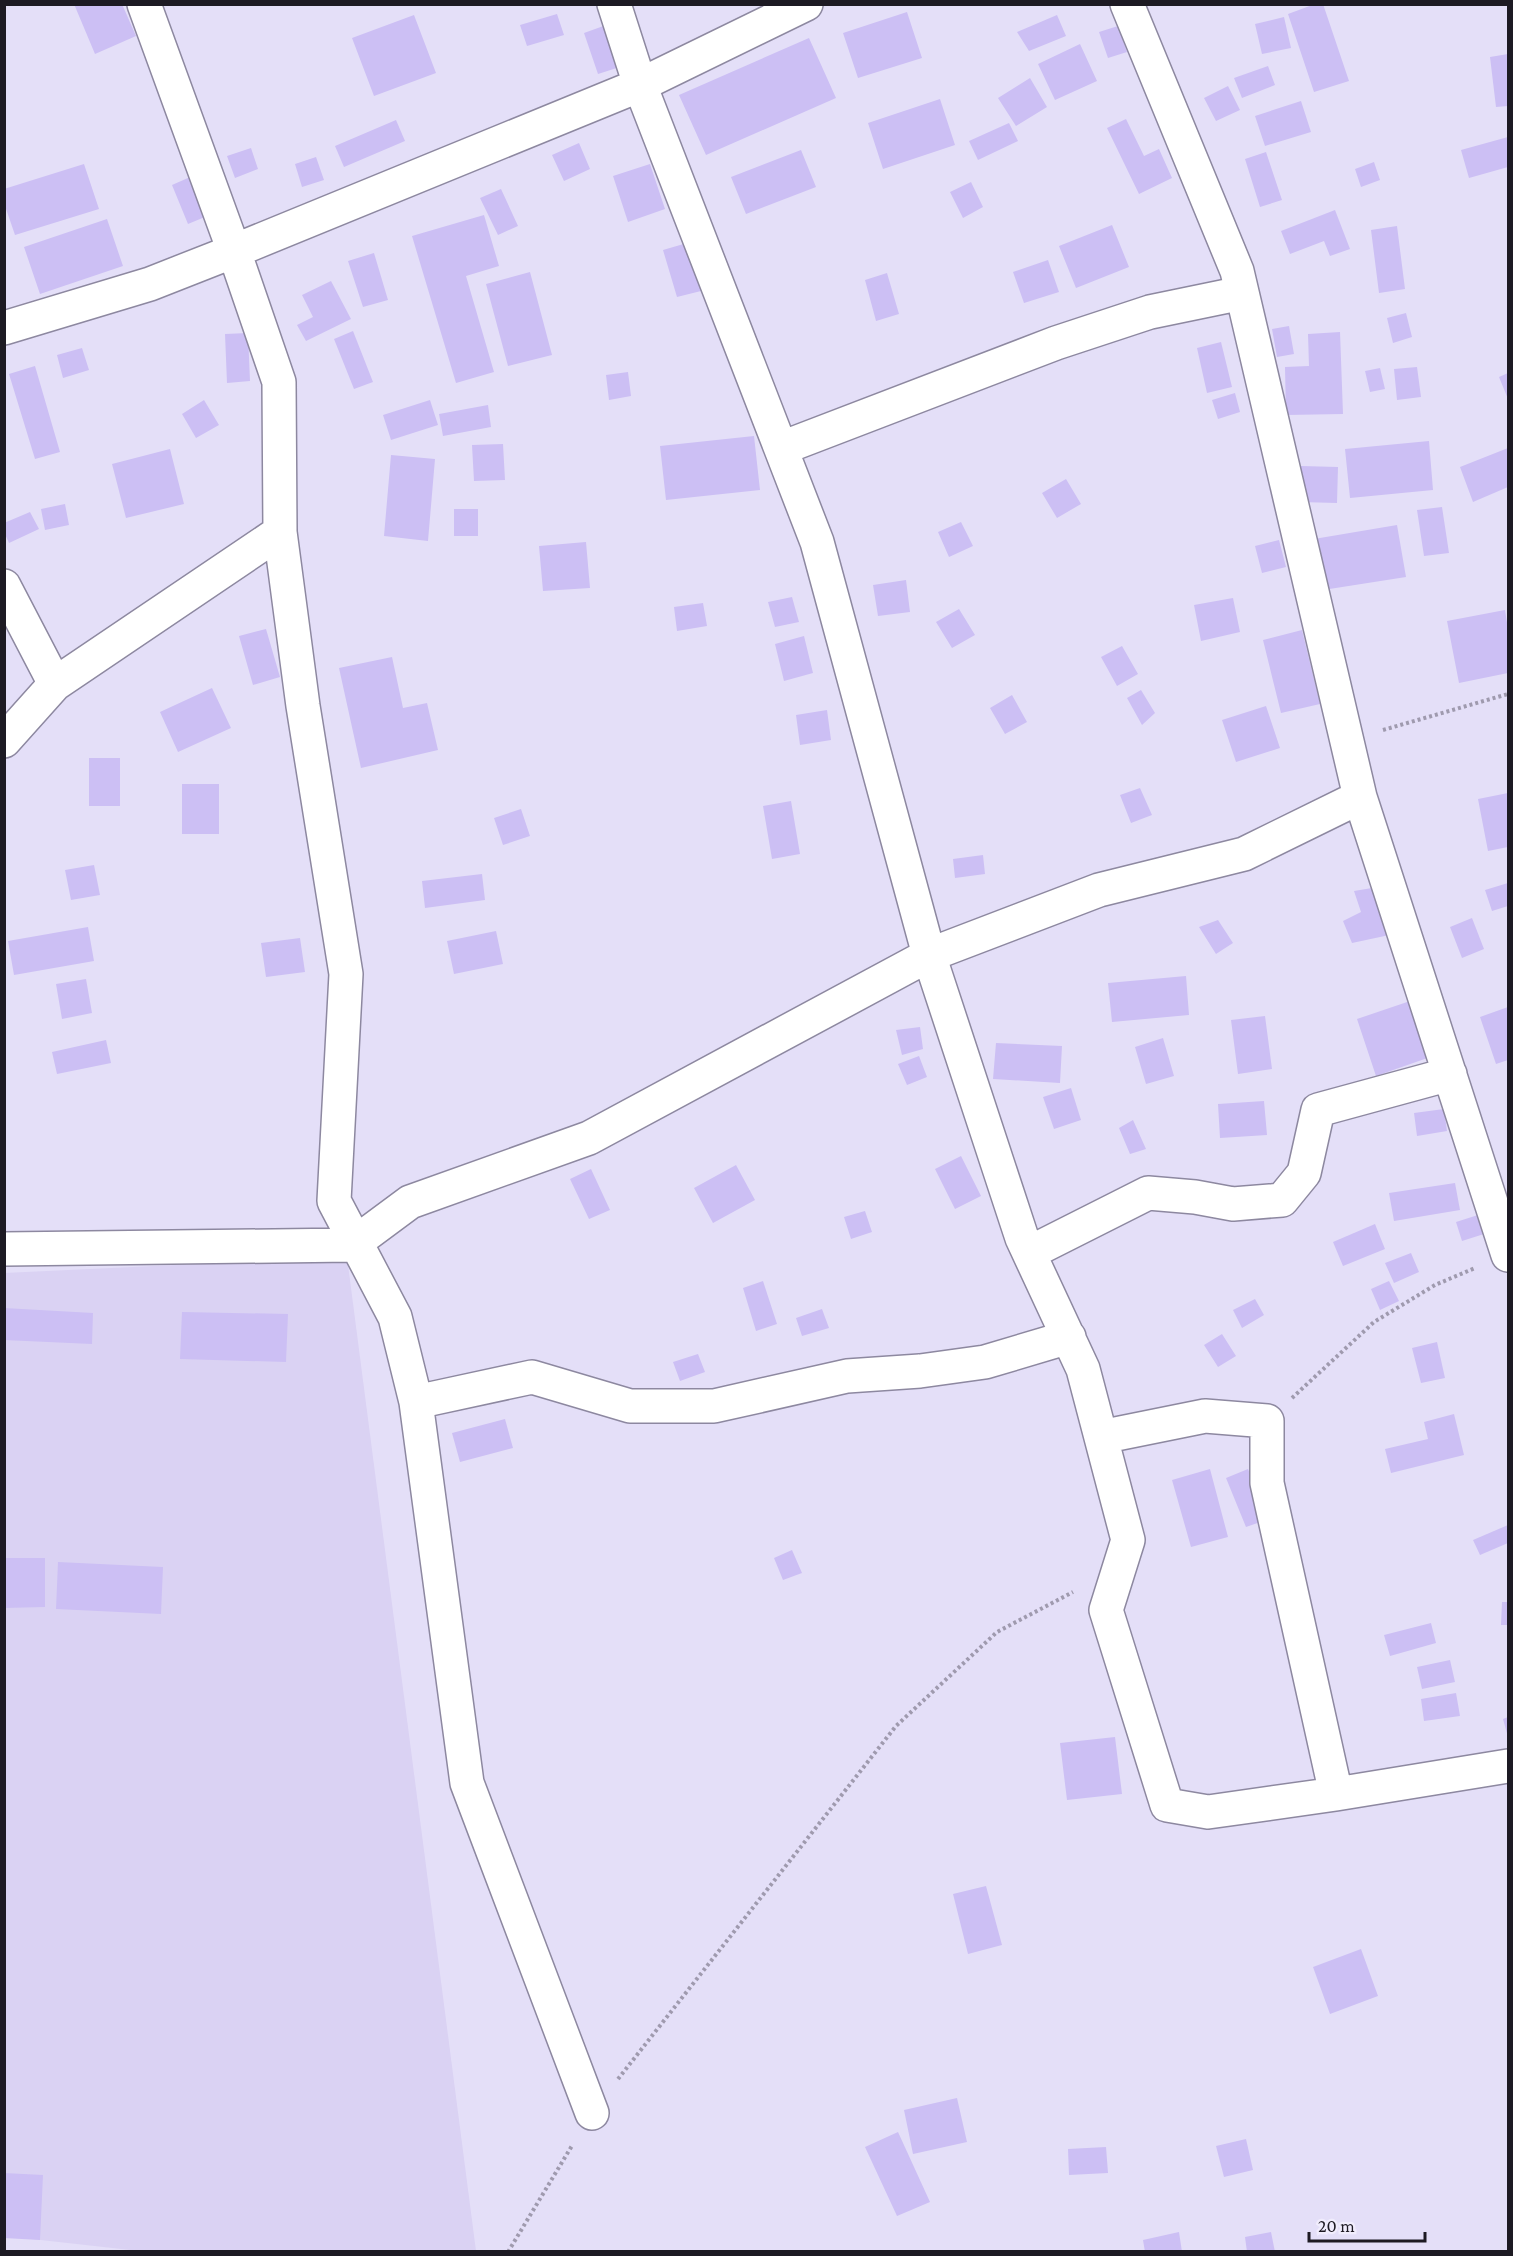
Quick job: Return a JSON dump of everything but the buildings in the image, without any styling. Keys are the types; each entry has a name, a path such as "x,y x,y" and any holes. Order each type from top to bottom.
{"street":[{"path":"144,4 279,382 280,532 303,706 346,974 334,1201 394,1317 416,1402 467,1783 592,2113"},
{"path":"614,4 640,85 818,542 929,955 1022,1238 1083,1369 1128,1540 1106,1610 1167,1805 1208,1812 1509,1766"},
{"path":"4,328 150,284 234,251 640,85 806,4"},
{"path":"1127,4 1237,271 1360,797 1450,1074 1499,1197 1508,1254"},
{"path":"782,448 1056,343 1150,312 1242,292"},
{"path":"4,741 55,684 280,532"},
{"path":"4,586 55,684"},
{"path":"4,1249 352,1245 410,1202 589,1138 929,955 1099,890 1244,854 1360,797"},
{"path":"1029,1252 1148,1193 1195,1197 1233,1204 1282,1200 1304,1173 1318,1110 1450,1074"},
{"path":"416,1402 532,1377 630,1406 714,1406 847,1376 920,1371 985,1362 1069,1337"},
{"path":"1101,1437 1205,1416 1267,1421 1267,1483 1336,1794"}],"path":[{"path":"1347,740 1509,694"},
{"path":"1267,1421 1374,1322 1435,1285 1508,1254"},
{"path":"508,2252 592,2113 896,1726 997,1632 1120,1567"}],"shaded area":[{"path":"347,1257 476,2251 148,2252 5,2236 4,1273"}]}
